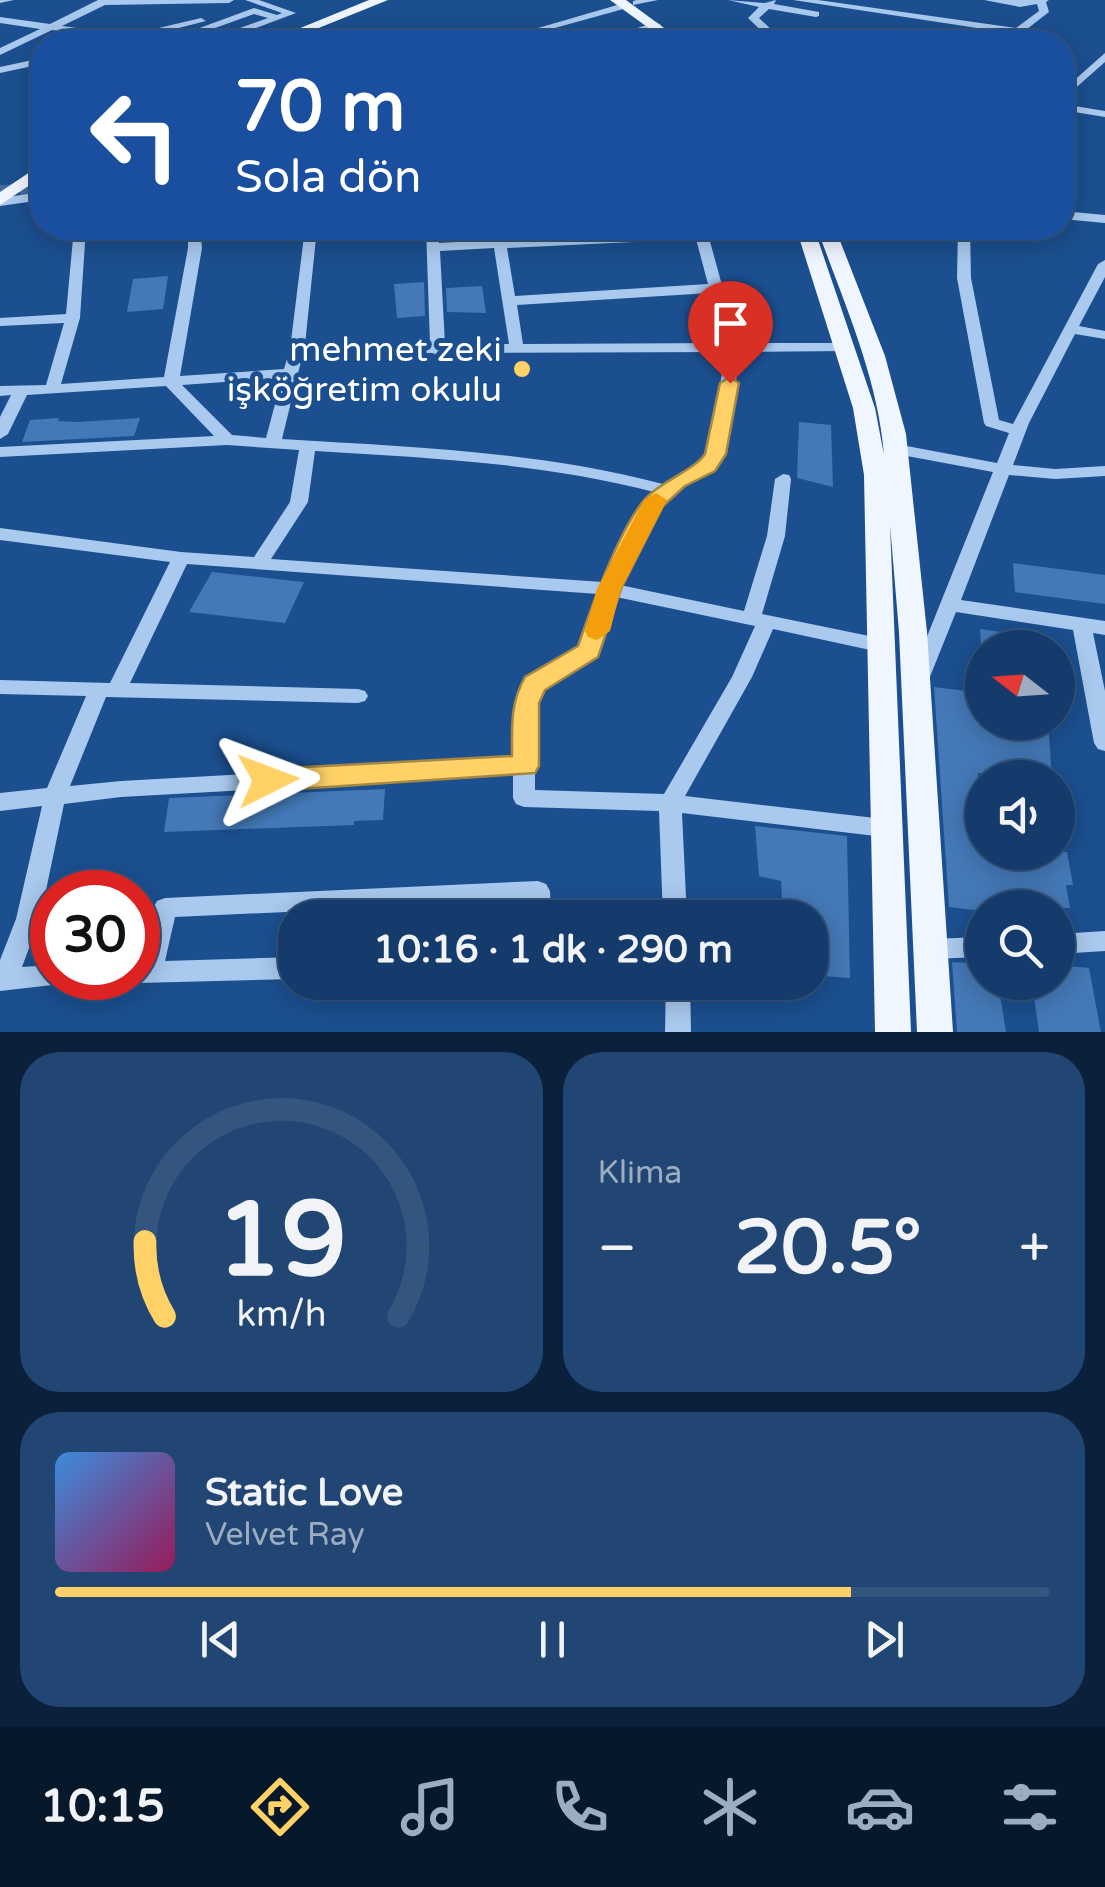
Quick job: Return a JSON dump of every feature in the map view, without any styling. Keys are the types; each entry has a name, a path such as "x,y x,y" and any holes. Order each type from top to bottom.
{"main road":[{"path":"280,30 354,0"},
{"path":"305,30 381,0"},
{"path":"628,4 662,30"},
{"path":"628,4 668,30"},
{"path":"0,184 30,171"},
{"path":"0,201 30,176"},
{"path":"816,240 864,408 876,475 893,1032"},
{"path":"819,240 874,356 896,450 916,688 935,1032"}],"street":[{"path":"0,0 10,0"},
{"path":"44,30 106,1 229,0"},
{"path":"244,30 290,13 250,0"},
{"path":"165,30 284,0"},
{"path":"537,30 653,0"},
{"path":"733,0 892,26 902,15"},
{"path":"798,0 1010,30"},
{"path":"989,0 1042,1 1044,12 1018,30"},
{"path":"550,30 628,4"},
{"path":"766,30 754,18 770,4"},
{"path":"202,30 254,11 277,18"},
{"path":"0,20 76,30"},
{"path":"639,30 656,25"},
{"path":"0,52 30,37"},
{"path":"1075,85 1105,56"},
{"path":"0,70 30,63"},
{"path":"1075,110 1105,114"},
{"path":"0,201 30,194"},
{"path":"1075,216 1105,219"},
{"path":"52,389 74,318 79,240"},
{"path":"171,382 195,240"},
{"path":"272,445 297,349 310,240"},
{"path":"433,240 438,351"},
{"path":"498,240 518,350"},
{"path":"434,247 567,240"},
{"path":"703,240 734,350 715,454 707,466 665,490 653,503 609,589 589,651 546,674 530,692 526,703 524,798 670,803 884,828"},
{"path":"964,240 964,278 992,423 1018,431"},
{"path":"916,688 1018,431 1105,264"},
{"path":"510,301 716,288"},
{"path":"0,322 74,318"},
{"path":"1071,330 1105,335"},
{"path":"297,349 845,347"},
{"path":"0,392 290,373"},
{"path":"171,382 227,440"},
{"path":"0,434 20,390"},
{"path":"0,452 227,440 307,449 430,451 626,478 665,490"},
{"path":"259,563 298,502 307,449"},
{"path":"896,450 1004,468 1086,475 1105,471"},
{"path":"674,900 670,803 742,677 759,619 783,479"},
{"path":"0,534 182,558 609,589 884,646"},
{"path":"30,978 2,980 28,918 55,796 108,690 182,558"},
{"path":"951,605 1105,628"},
{"path":"1082,626 1105,742"},
{"path":"0,687 358,696"},
{"path":"0,802 526,766"},
{"path":"454,900 538,891 539,900"},
{"path":"160,921 164,908 278,907"},
{"path":"1075,943 1105,942"},
{"path":"930,949 965,948"},
{"path":"160,972 278,968"},
{"path":"678,1000 678,1032"}],"building":[{"path":"168,276 163,309 127,312 133,279"},
{"path":"424,282 425,316 397,318 394,284"},
{"path":"482,286 486,313 447,312 446,288"},
{"path":"59,418 58,421 79,422 140,418 134,436 22,442 30,420"},
{"path":"799,422 831,425 833,487 797,478"},
{"path":"1013,563 1105,575 1105,604 1015,592"},
{"path":"212,572 304,582 285,623 189,612"},
{"path":"934,687 965,691 965,740 1049,740 1051,760 965,760 965,870 1070,870 1073,885 1066,885 1067,890 965,890 965,909 949,907"},
{"path":"385,789 383,820 354,821 354,825 164,832 169,798"},
{"path":"755,826 847,836 850,978 828,976 828,900 782,900 781,881 759,876"},
{"path":"952,962 965,963 965,1000 1001,1000 1006,1032 957,1032"},
{"path":"1075,967 1089,968 1101,1032 1039,1032 1035,1000 1075,1000"}],"tunnel":[{"path":"0,192 30,191"}],"slow traffic":[{"path":"597,631 609,589 656,500"}],"place":[{"name":"mehmet zeki işköğretim okulu","path":"522,369"}],"route":[{"path":"268,780 526,766 526,703 534,684 589,651 609,589 653,503 677,481 707,466 715,454 730,383"}]}
